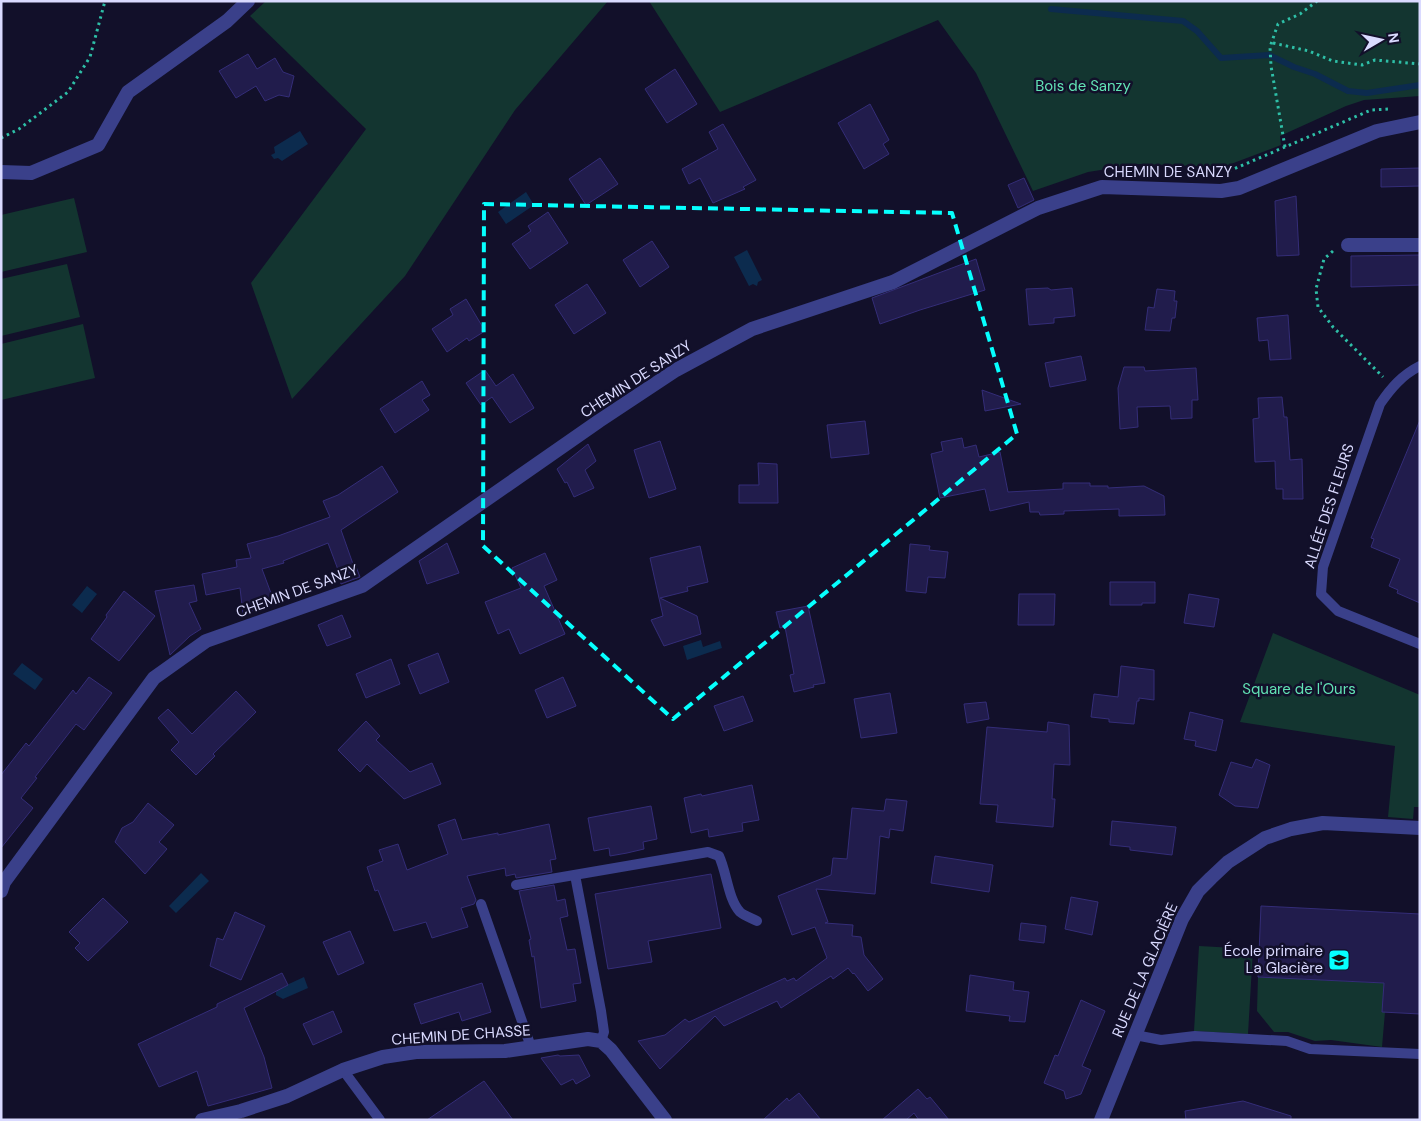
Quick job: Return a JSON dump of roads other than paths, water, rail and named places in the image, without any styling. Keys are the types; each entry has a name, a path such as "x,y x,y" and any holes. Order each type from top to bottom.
{"street":[{"path":"1,172 31,172 98,145 128,92 227,21 248,1"},
{"name":"CHEMIN DE SANZY","path":"1,891 4,882 154,678 206,641 362,586 676,370 752,329 894,282 1038,208 1102,187 1221,190 1238,188 1377,131 1420,122"},
{"path":"1348,245 1420,245"},
{"name":"RUE DE LA GLACIÈRE","path":"1101,1120 1182,919 1198,891 1211,878 1236,856 1265,838 1292,830 1323,823 1420,828"},
{"name":"CHEMIN DE CHASSE","path":"202,1120 241,1111 287,1096 343,1070 383,1057 416,1052 505,1051 588,1039 601,1042"},
{"path":"601,1042 611,1050 665,1120"}],"lane":[{"name":"ALLÉE DES FLEURS","path":"1420,366 1409,372 1392,386 1380,404 1323,567 1321,594 1338,611 1420,644"},
{"path":"516,886 708,852 719,856 725,869 733,902 741,913 757,921"},
{"path":"575,875 601,1011 604,1032 601,1042"},
{"path":"481,904 531,1046"},
{"path":"1135,1035 1161,1040 1195,1036 1287,1041 1310,1049 1420,1054"},
{"path":"343,1070 380,1120"}],"water":[{"path":"300,131 308,144 282,161 278,158 274,159 271,155 275,153 274,147"},
{"path":"526,192 534,205 506,224 498,212"},
{"path":"747,250 762,280 758,282 757,286 753,284 749,286 734,257"},
{"path":"87,586 97,594 82,613 72,605"},
{"path":"701,640 703,647 720,641 722,648 687,660 683,646"},
{"path":"22,663 43,679 35,690 13,674"},
{"path":"201,873 209,881 176,913 169,906"},
{"path":"304,977 308,988 283,999 276,995 278,989"}],"waterway":[{"path":"1051,9 1183,21 1197,31 1221,58 1269,55 1294,67 1315,74 1348,91 1367,93 1420,85"}],"place":[{"name":"École primaire La Glacière","path":"1339,960"}],"park label":[{"name":"Bois de Sanzy","path":"1083,86"},
{"name":"Square de l'Ours","path":"1299,689"}]}
